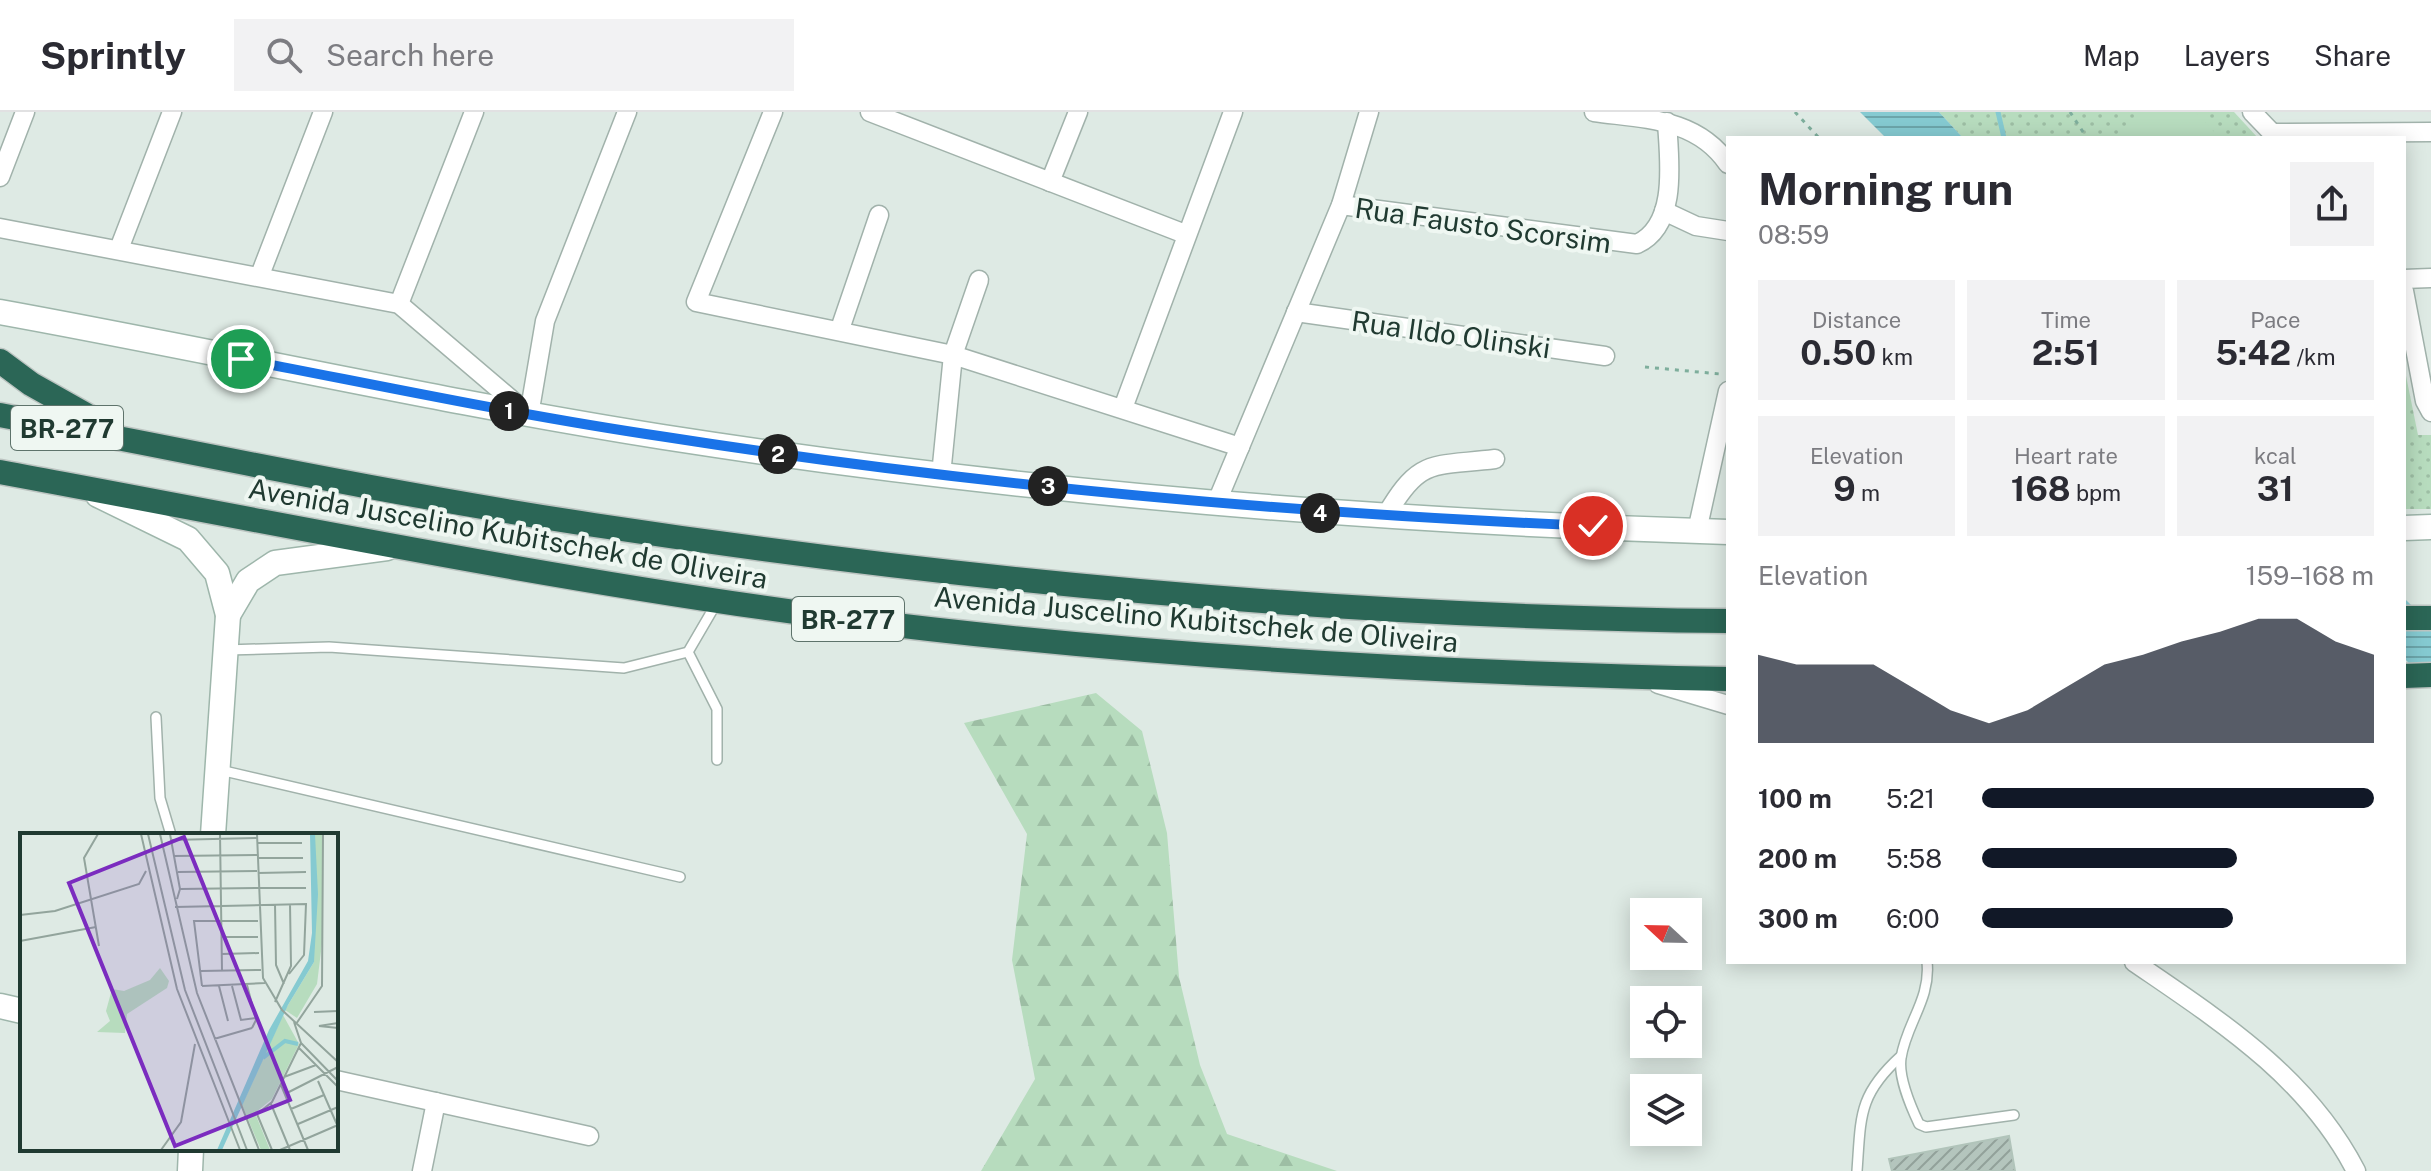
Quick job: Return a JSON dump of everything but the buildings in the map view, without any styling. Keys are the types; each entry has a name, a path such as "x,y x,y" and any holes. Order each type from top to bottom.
{"highway":[{"path":"0,361 60,402 134,441"},
{"name":"Avenida Juscelino Kubitschek de Oliveira","path":"0,415 590,525 938,570 1339,607 1726,621"},
{"name":"Avenida Juscelino Kubitschek de Oliveira","path":"0,472 391,547 719,600 950,630 1186,652 1453,670 1726,679"},
{"path":"2406,618 2431,618"},
{"path":"2406,676 2431,675"}],"main road":[{"path":"0,312 529,415 941,475 1216,504 1385,517 1726,532"},
{"path":"82,487 173,530 201,550 217,573 228,615 213,833"},
{"path":"2406,528 2431,527"},
{"path":"228,615 248,581 275,563 391,547"},
{"path":"0,1006 20,1011"},
{"path":"190,1171 191,1151"}],"street":[{"path":"0,177 25,112"},
{"path":"119,249 172,112"},
{"path":"260,275 323,112"},
{"path":"399,304 474,112"},
{"path":"529,415 545,321 627,112"},
{"path":"773,112 696,302 840,329 953,355 1240,447"},
{"path":"870,112 1185,234"},
{"path":"918,131 926,112"},
{"path":"1050,182 1078,112"},
{"path":"1123,408 1185,234 1233,112"},
{"path":"1216,504 1341,205 1369,112"},
{"path":"1594,112 1689,128 1707,139 1726,162"},
{"path":"2252,112 2274,136 2431,132"},
{"path":"2366,112 2366,132"},
{"path":"1667,122 1669,176 1664,211 1696,226 1726,231"},
{"name":"Rua Fausto Scorsim","path":"1341,205 1466,219 1629,245 1643,241 1664,211"},
{"path":"840,329 879,215"},
{"path":"0,228 260,275 399,304 529,415"},
{"path":"2406,279 2431,278"},
{"path":"941,475 953,355 979,280"},
{"path":"2406,301 2425,401 2431,412"},
{"name":"Rua Ildo Olinski","path":"1296,312 1605,356"},
{"path":"1697,531 1726,400"},
{"path":"1385,517 1413,475 1428,467 1495,459"},
{"path":"1624,676 1726,704"},
{"path":"2137,964 2233,1031 2284,1073 2332,1129 2356,1171"},
{"path":"338,1080 589,1136"},
{"path":"422,1171 436,1102"}],"lane":[{"path":"226,650 329,647 624,668 688,652 719,600"},
{"path":"688,652 717,709 717,760"},
{"path":"156,717 160,798 170,833"},
{"path":"218,770 680,877"},
{"path":"1927,964 1923,1004 1901,1056 1901,1072 1919,1124 1926,1127 2014,1115"},
{"path":"1857,1171 1860,1120 1869,1092 1878,1078 1901,1056"}],"path":[{"path":"1795,112 1817,136"},
{"path":"2070,112 2086,136"},
{"path":"1645,367 1726,375"}],"green space":[{"path":"1939,112 2234,112 2256,136 1961,136"},
{"path":"2142,112 2196,112 2218,136 2116,136"},
{"path":"2406,376 2418,435 2431,435 2431,509 2406,509"},
{"path":"1096,693 1142,731 1167,833 1179,977 1200,1065 1227,1134 1337,1171 981,1171 1035,1079 1012,960 1027,834 964,723"}],"water":[{"path":"1860,112 1939,112 1961,136 1884,136"},
{"path":"2406,600 2431,625 2431,686 2406,660"}],"waterway":[{"path":"1998,112 2004,136"}],"route":[{"path":"241,359 529,415 941,475 1282,510 1593,526"}]}
